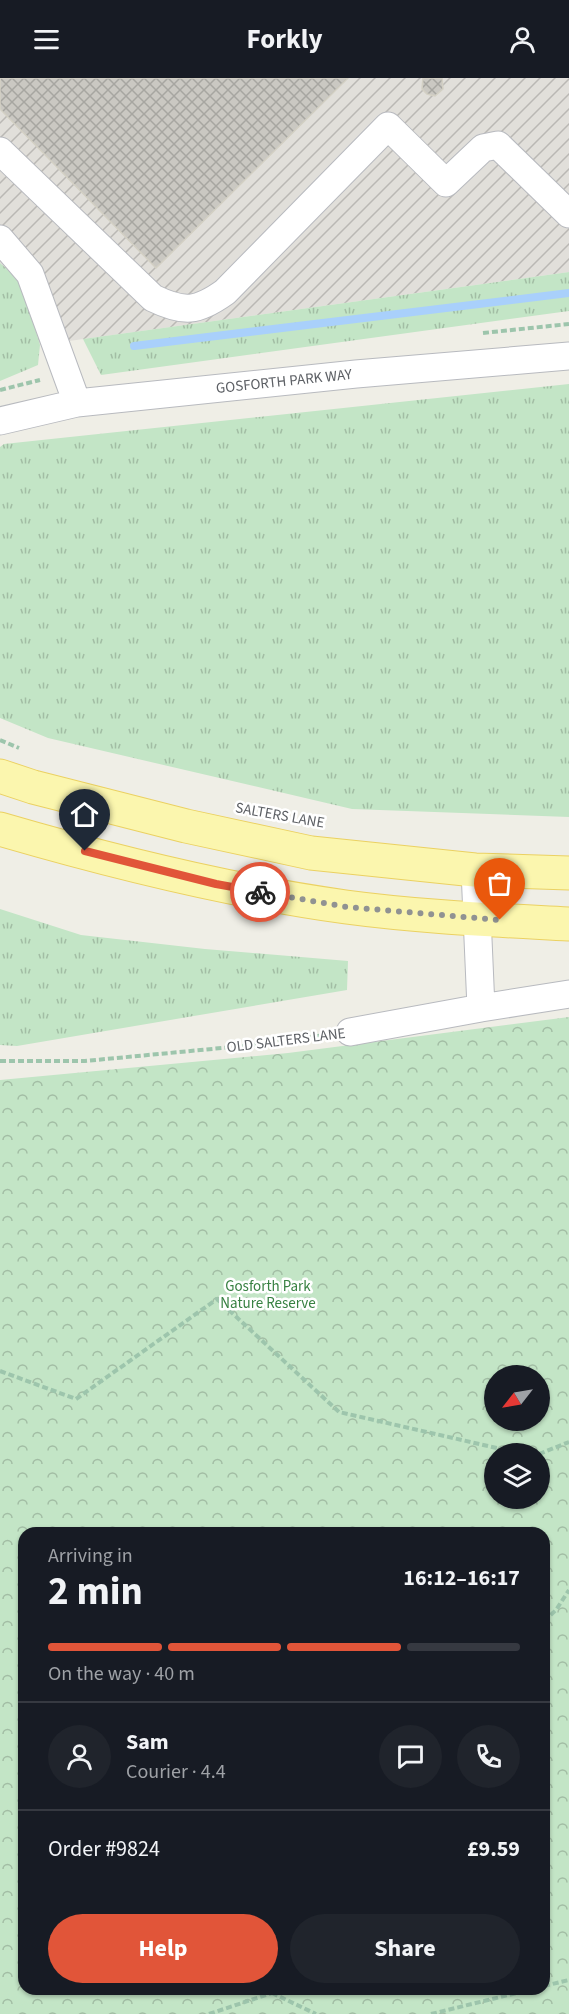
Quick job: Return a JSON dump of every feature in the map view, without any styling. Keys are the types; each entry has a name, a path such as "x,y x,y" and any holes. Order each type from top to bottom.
{"main road":[{"name":"SALTERS LANE","path":"0,776 33,787 186,826 311,853 475,870 569,873"},
{"path":"0,829 216,884 347,907 477,919 569,924"}],"street":[{"path":"0,151 153,298 171,307 190,309 207,305 225,292 388,126 446,183 483,147 498,145 569,214"},
{"path":"0,239 30,274 78,403"},
{"name":"GOSFORTH PARK WAY","path":"0,421 78,403 356,374 569,356"},
{"path":"475,870 481,1008"},
{"name":"OLD SALTERS LANE","path":"350,1032 569,994"}],"path":[{"path":"0,740 26,750"},
{"name":"OLD SALTERS LANE","path":"0,1061 85,1061 264,1044 350,1032"},
{"path":"0,1371 76,1399 217,1299 339,1412 484,1445"},
{"path":"550,1450 569,1442"},
{"path":"550,1616 556,1611 569,1590"},
{"path":"550,1985 569,1980"},
{"path":"209,2014 262,1995"},
{"path":"280,1995 316,2014"},
{"path":"431,2014 509,1995"}],"shaded area":[{"path":"0,78 569,78 569,272 40,345 21,282 0,263"}],"green space":[{"path":"0,263 21,282 40,345 38,365 0,381"},
{"path":"569,272 569,311 101,375 83,339"},
{"path":"569,384 569,817 352,809 48,738 0,718 0,447 4,444"},
{"path":"0,909 81,935 205,949 348,961 347,990 17,1046 0,1045"},
{"name":"Gosforth Park Nature Reserve","path":"569,1017 569,2014 0,2014 0,1080 288,1053"}],"building":[{"path":"0,78 348,78 156,268 0,109"},
{"path":"423,78 442,78 443,89 435,96 427,94 422,89"}],"waterway":[{"path":"134,346 569,293"}],"way so far":[{"path":"260,892 347,907 500,920"}],"route":[{"path":"85,851 216,884 260,892"}]}
